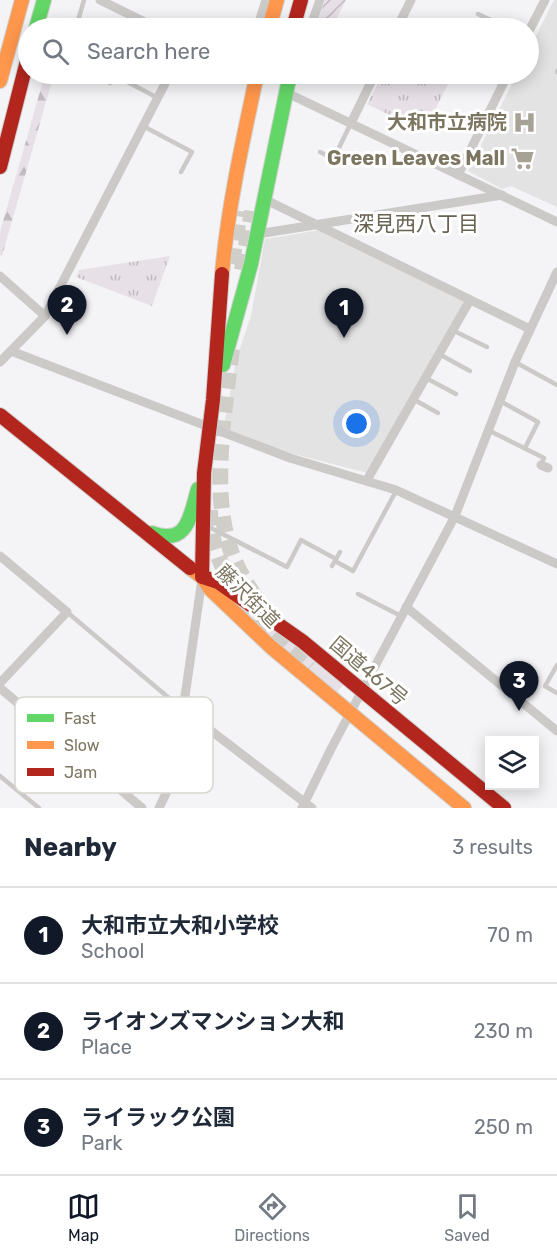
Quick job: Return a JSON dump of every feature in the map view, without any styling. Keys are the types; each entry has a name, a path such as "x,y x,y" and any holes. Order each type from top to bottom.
{"highway":[{"path":"0,81 22,0"},
{"path":"39,18 44,0"},
{"path":"272,18 277,0"},
{"path":"282,18 286,0"},
{"path":"296,18 301,0"},
{"path":"305,18 310,0"},
{"path":"0,167 21,84"},
{"path":"202,577 204,473 213,400 224,251 239,158 255,84"},
{"path":"256,84 246,211 278,84"},
{"path":"213,400 246,286 287,84"},
{"path":"224,251 236,261 249,258 254,251"},
{"path":"221,280 229,271 238,271 244,276 246,286"},
{"name":"藤沢街道","path":"0,415 202,577 211,590 271,647 464,808"},
{"path":"116,509 163,538 177,536 186,525 204,473"},
{"name":"国道467号","path":"202,577 218,582 286,628 504,808"}],"street":[{"path":"100,0 136,18"},
{"path":"261,18 266,0"},
{"path":"314,18 320,0"},
{"path":"402,18 411,0"},
{"path":"536,18 545,0"},
{"path":"0,362 45,316 165,84"},
{"path":"351,123 370,84"},
{"path":"458,175 503,84"},
{"path":"285,92 557,222"},
{"path":"264,233 502,195"},
{"path":"264,199 530,329"},
{"path":"213,733 306,806 350,714 455,516 515,362 557,272"},
{"path":"0,276 45,316"},
{"path":"367,480 470,300"},
{"path":"11,351 290,458 396,490 557,564"},
{"path":"0,556 67,612 0,683"},
{"path":"186,697 202,577"},
{"path":"404,612 556,726"},
{"path":"0,688 15,701"},
{"path":"124,793 142,808"},
{"path":"159,808 166,793"}],"lane":[{"path":"79,18 84,0"},
{"path":"478,14 487,18"},
{"path":"132,84 158,98"},
{"path":"334,158 351,123"},
{"path":"143,126 192,152 181,172"},
{"path":"320,152 347,165"},
{"path":"453,330 487,347"},
{"path":"439,354 470,370"},
{"path":"515,362 557,385"},
{"path":"426,378 456,394"},
{"path":"413,399 438,413"},
{"path":"500,401 538,422 525,448"},
{"path":"488,430 544,458 543,467"},
{"path":"202,523 286,567 301,540 353,571 396,490"},
{"path":"335,562 340,552"},
{"path":"358,594 404,612"},
{"path":"67,612 168,697"},
{"path":"557,665 545,686 557,693"},
{"path":"0,776 15,788"},
{"path":"21,793 39,808"}],"shaded area":[{"name":"大和市立病院","path":"554,0 557,0 557,207 511,186 502,189 468,171 512,84 539,84 539,30"},
{"path":"320,230 464,300 465,303 368,473 286,452 226,429 224,426 236,360 251,316 265,239"}],"green space":[{"path":"325,0 346,0 337,18 319,18"},
{"path":"42,84 51,84 2,256 0,255 0,232"},
{"path":"378,84 448,84 424,132 367,104"},
{"path":"170,256 152,306 76,277 79,270"},
{"path":"214,583 253,610 343,685 333,697"}],"tunnel":[{"path":"232,264 240,211"},
{"path":"242,270 252,211"},
{"path":"232,349 221,448 221,499 224,523 236,564 251,591 269,616"},
{"path":"210,510 212,535 229,579 257,618 309,669"}],"traffic: fast":[{"path":"39,18 44,0"},
{"path":"223,365 251,264 288,84"},
{"path":"152,533 164,536 180,532 186,526 198,489"}],"traffic: slow":[{"path":"0,81 22,0"},
{"path":"272,18 277,0"},
{"path":"222,274 232,198 255,84"},
{"path":"190,568 202,577 211,590 271,647 464,808"}],"traffic: jam":[{"path":"296,18 301,0"},
{"path":"0,167 21,84"},
{"path":"202,577 204,473 213,400 222,274"},
{"path":"0,415 190,568"},
{"path":"203,577 218,582 302,641 504,808"}],"place":[{"name":"大和市立病院","path":"525,122"},
{"name":"Green Leaves Mall","path":"523,158"},
{"name":"ライオンズマンション大和","path":"67,335"},
{"name":"大和市立大和小学校","path":"344,338"},
{"name":"ライラック公園","path":"519,711"}],"district":[{"name":"深見西八丁目","path":"416,223"}]}
